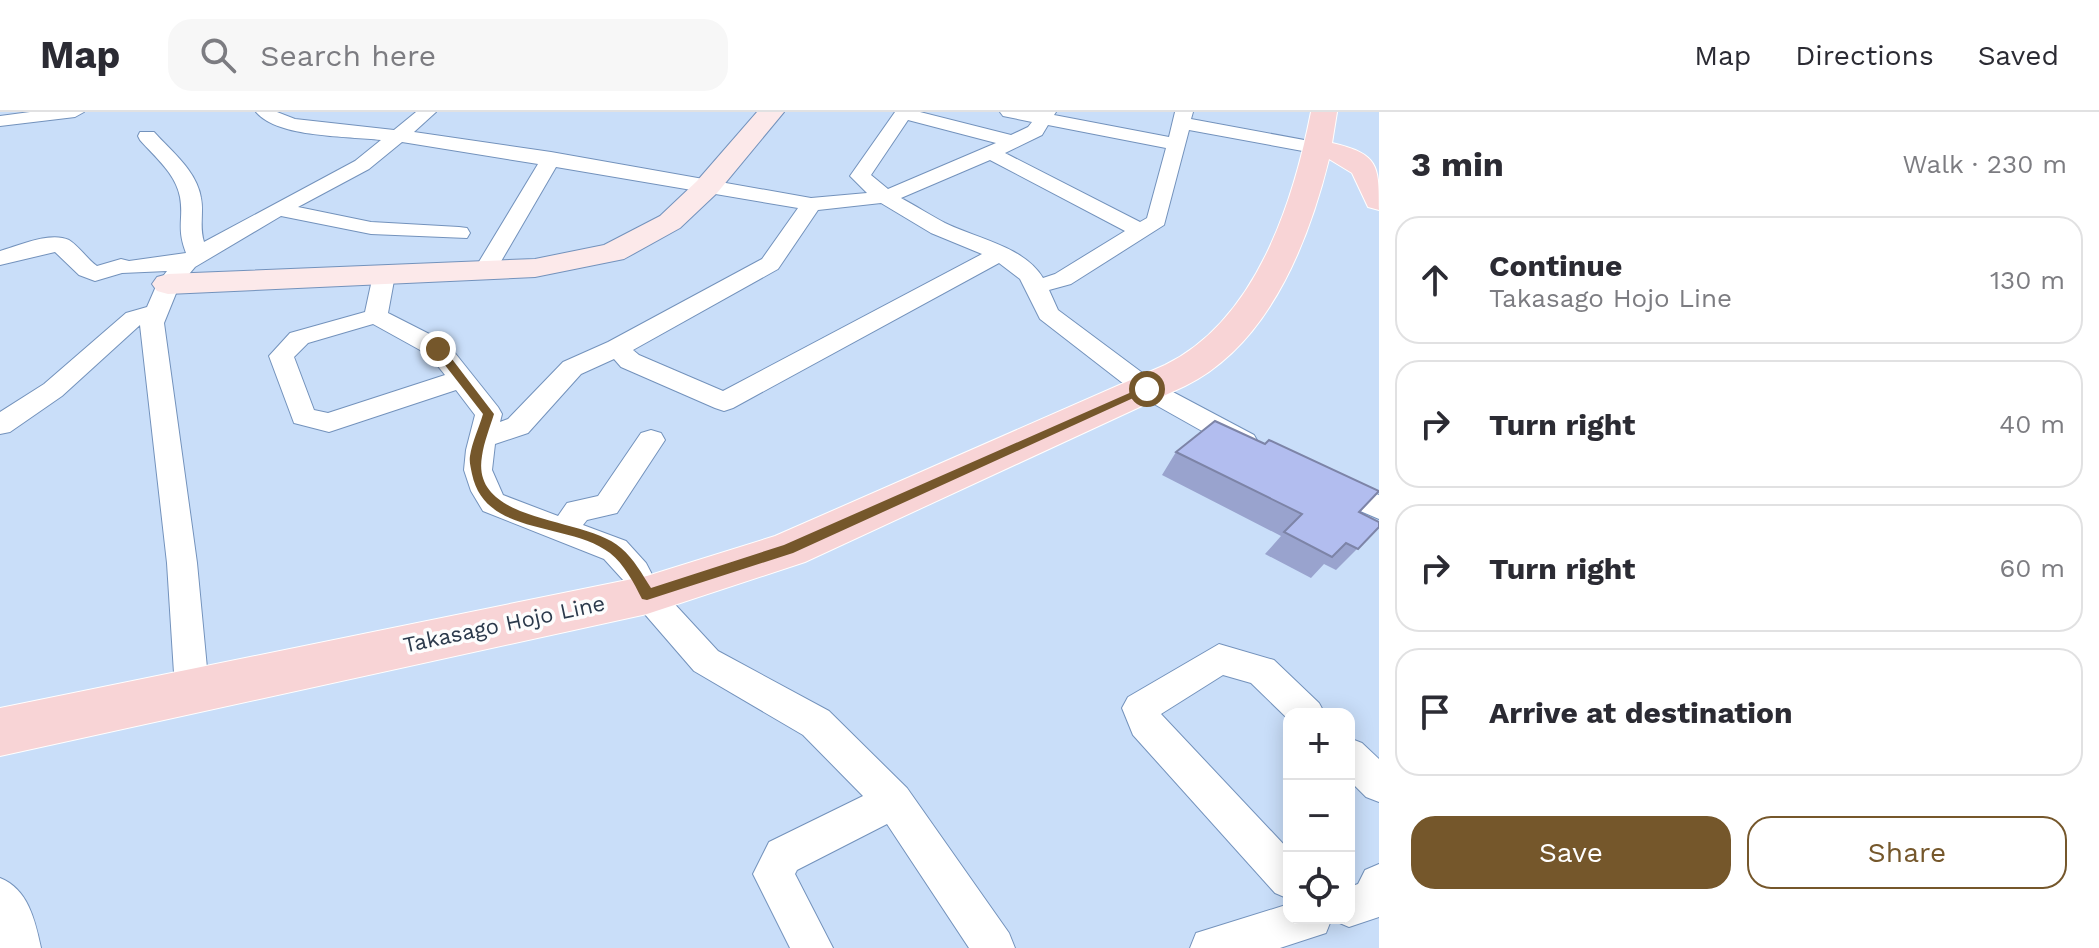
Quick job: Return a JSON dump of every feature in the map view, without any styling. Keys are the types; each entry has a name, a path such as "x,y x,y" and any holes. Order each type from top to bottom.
{"main road":[{"path":"1339,125 1354,158 1365,167"},
{"path":"1339,125 1366,152 1365,167 1379,201"},
{"name":"Takasago Hojo Line","path":"0,732 647,595 789,549 1147,389 1197,364 1220,344 1255,303 1339,125"}],"street":[{"path":"0,121 75,112"},
{"path":"265,112 277,121 295,125 401,136 551,158 811,204 885,197 1014,142 1035,131 1045,115"},
{"path":"0,425 53,390 178,278 279,209 362,165 427,112"},
{"path":"0,257 46,245 61,245 95,274 121,266 178,278 384,275 535,268 613,252 670,222 707,187 771,112"},
{"path":"1014,142 904,112 860,176 885,197 939,228 1000,254 1030,275 1038,286 1048,314 1147,389 1268,455"},
{"path":"1009,112 1180,126 1339,125"},
{"path":"1038,286 1063,279 1157,221 1180,126"},
{"path":"147,136 183,176 191,198 189,230 196,252 152,323 182,563 192,689"},
{"path":"990,153 1141,231"},
{"path":"485,270 551,158"},
{"path":"482,438 518,426 572,368 617,348 770,264 811,204"},
{"path":"279,209 371,228 459,233"},
{"path":"617,348 630,361 724,402 1000,254"},
{"path":"376,316 384,275"},
{"path":"462,379 329,423 303,416 281,356 299,338 376,316 438,349 462,379 489,414 475,459 482,489 493,503 520,516 615,550 635,572 647,595 706,661 816,723 894,801 994,948"},
{"path":"564,530 577,511 607,505 651,440"},
{"path":"1307,475 1379,508"},
{"path":"1283,872 1146,723 1140,708 1219,659 1262,671 1301,708"},
{"path":"1355,761 1379,784"},
{"path":"812,948 773,874 783,856 894,801"},
{"path":"1355,905 1372,900 1379,884"},
{"path":"0,898 14,920 20,948"},
{"path":"1211,948 1291,924"}],"building":[{"path":"1215,421 1265,444 1269,440 1379,491 1359,512 1379,522 1379,527 1358,549 1346,543 1332,557 1284,532 1302,514 1176,452"}],"route":[{"path":"438,349 489,414 475,459 482,489 493,503 520,516 590,538 615,550 635,572 647,595 789,549 1147,389"}]}
